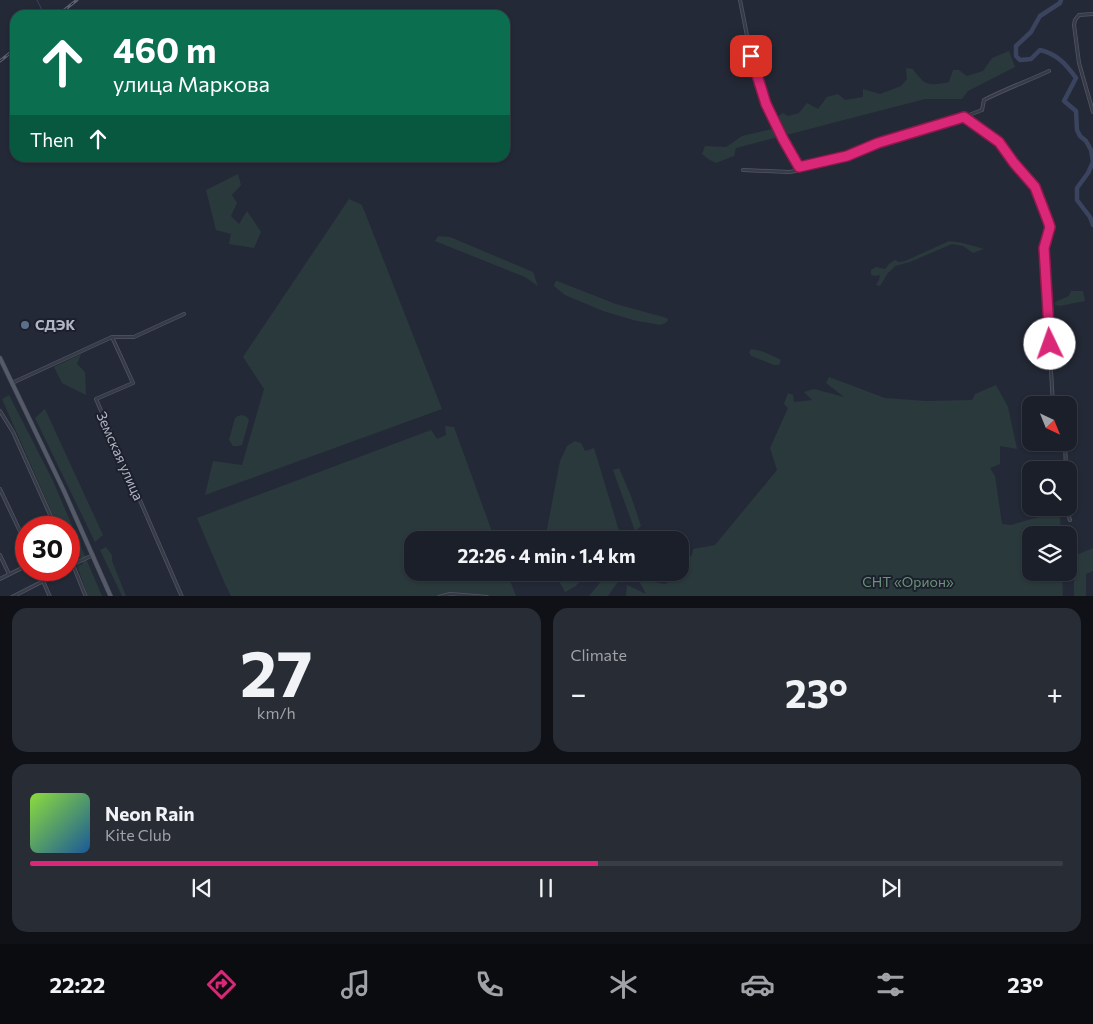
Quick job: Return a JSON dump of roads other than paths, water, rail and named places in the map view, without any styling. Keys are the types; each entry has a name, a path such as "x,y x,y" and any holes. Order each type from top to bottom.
{"main road":[{"path":"0,358 111,596"}],"street":[{"path":"740,0 751,56 766,104 799,167"},
{"path":"1093,14 1079,15 1074,25 1079,63 1093,112"},
{"path":"743,170 789,172 796,171 799,167 847,156 878,143 982,110 984,100 1049,71"},
{"path":"964,117 999,142 1035,187 1050,227 1044,248 1052,396"},
{"path":"12,383 112,337 134,337 184,314"},
{"name":"Земская улица","path":"112,337 133,383 96,399 182,596"},
{"path":"0,411 13,432 51,516"},
{"path":"0,489 15,521"},
{"path":"1069,516 1070,520"},
{"path":"0,554 9,574"},
{"path":"80,562 93,555"},
{"path":"0,579 15,571"},
{"path":"12,596 43,581 50,596"},
{"path":"80,581 86,596"},
{"path":"440,596 487,596"}],"waterway":[{"path":"37,0 42,10"},
{"path":"1061,0 1060,3 1040,16 1031,32 1016,46 1016,56 1020,60 1031,59 1040,50 1046,52 1061,60 1076,78 1064,101 1076,111 1077,130 1091,150 1093,162 1088,173 1077,188 1077,200 1090,217 1093,225"}],"railway":[{"path":"64,10 77,0"},
{"path":"0,61 10,53"}],"place":[{"name":"СДЭК","path":"25,325"}],"park label":[{"name":"СНТ «Орион»","path":"908,582"}]}
